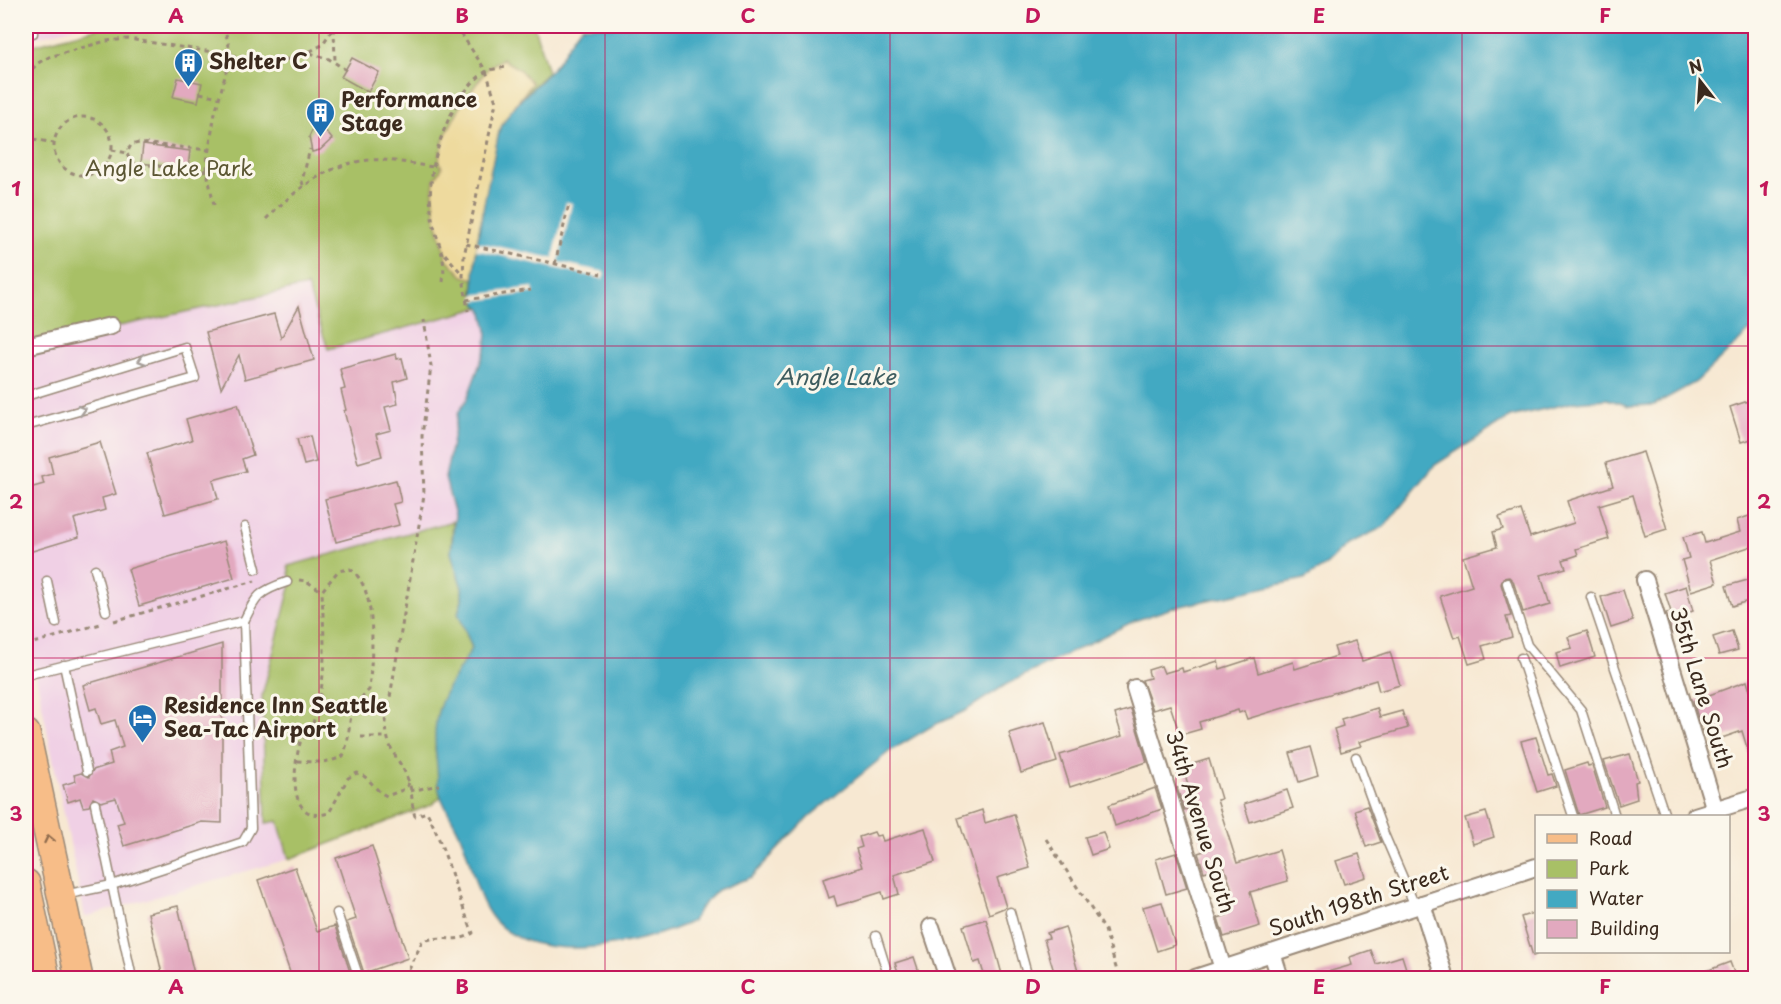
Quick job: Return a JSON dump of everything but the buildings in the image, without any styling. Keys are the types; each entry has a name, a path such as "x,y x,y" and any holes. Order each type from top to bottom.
{"main road":[{"path":"26,733 79,978"},
{"path":"26,867 39,875 50,894 61,896"},
{"path":"26,883 37,952 46,978"}],"street":[{"path":"26,346 111,326"},
{"name":"35th Lane South","path":"1645,580 1715,810"},
{"name":"34th Avenue South","path":"1135,688 1223,969"},
{"path":"1698,815 1755,797"},
{"name":"South 198th Street","path":"1195,978 1535,867"},
{"path":"1418,905 1445,978"},
{"path":"931,927 948,978"},
{"path":"1272,953 1280,978"}],"lane":[{"path":"26,35 33,33 32,26"},
{"path":"26,396 185,347 195,378 26,426"},
{"path":"244,527 256,569"},
{"path":"96,569 106,611"},
{"path":"47,581 56,623"},
{"path":"61,896 112,885 243,842 251,828 244,621 261,592 286,582"},
{"path":"1508,583 1527,645 1581,710 1615,815"},
{"path":"1591,597 1665,815"},
{"path":"26,675 244,621"},
{"path":"1521,658 1573,815"},
{"path":"64,665 87,771"},
{"path":"1356,757 1384,834 1418,905"},
{"path":"95,804 132,978"},
{"path":"1010,912 1028,978"},
{"path":"337,913 359,978"},
{"path":"876,936 889,978"}],"path":[{"path":"214,205 207,170 208,150 231,54 224,26"},
{"path":"456,26 486,71 496,102 466,244 463,275 468,310"},
{"path":"461,31 470,26"},
{"path":"26,76 38,63 49,57 117,39 142,40 277,62 309,52 322,45 334,27"},
{"path":"334,27 335,62"},
{"path":"309,52 335,62 346,70"},
{"path":"443,282 444,253 431,213 430,185 441,136 451,114 465,93 486,71 507,67"},
{"path":"200,93 219,98"},
{"path":"26,113 33,129 33,139 26,153"},
{"path":"81,116 91,117 106,128 111,136 112,150 106,164 98,171 80,175 62,167 57,159 54,143 63,124 81,116"},
{"path":"33,139 54,143"},
{"path":"207,170 199,172 134,163 129,159 127,153 131,145 140,143 208,150"},
{"path":"303,185 310,149"},
{"path":"112,150 127,153"},
{"path":"266,219 303,185 334,170 364,160 383,160 434,167"},
{"path":"555,264 569,204"},
{"path":"466,244 602,274"},
{"path":"444,253 463,275"},
{"path":"466,300 531,290"},
{"path":"405,978 422,942 436,937 465,939 473,933 457,896 433,825 427,812 415,816 409,783 386,737 386,721 424,495 423,436 431,366 424,320"},
{"path":"297,760 315,762 335,760 343,756 348,722 355,703 369,690 372,656 367,595 359,575 350,569 338,572 322,591 322,684 309,733 301,740 297,760 297,799 308,813 317,817 329,813 348,778 357,773 364,775 380,794 387,796 405,789 409,783"},
{"path":"293,575 298,580 306,581 322,591"},
{"path":"26,645 263,579"},
{"path":"361,737 386,737"},
{"path":"410,791 439,785"},
{"path":"1046,839 1106,930 1119,978"}],"shaded area":[{"path":"26,26 79,26 26,40"},
{"path":"307,286 329,349 482,307 487,330 486,347 467,399 458,413 448,494 455,515 453,521 288,566 291,584 262,696 266,822 278,821 289,859 85,917 26,626 26,346"}],"green space":[{"name":"Angle Lake Park","path":"106,26 534,26 548,72 514,107 499,132 477,242 473,295 482,307 328,349 307,286 26,346 26,47"},
{"path":"453,521 451,553 462,588 462,600 458,613 472,648 461,667 435,748 441,797 431,805 289,859 278,821 266,823 262,696 291,584 288,566"}],"sand":[{"path":"502,59 519,69 532,83 499,132 477,242 475,279 463,276 445,257 446,253 436,222 434,180 442,168 439,160 444,138 462,103 489,67"}],"water":[{"name":"Angle Lake","path":"582,26 1755,26 1755,326 1696,382 1654,405 1629,406 1607,399 1575,402 1510,417 1435,465 1384,527 1348,544 1324,567 1304,579 1172,608 1134,621 1007,684 965,711 932,726 890,751 809,817 751,877 718,890 700,908 693,921 647,938 620,944 563,948 537,944 514,935 495,921 483,903 463,842 443,803 439,790 435,746 437,715 441,702 472,648 458,613 462,600 462,588 451,553 455,515 445,478 458,413 467,399 486,347 487,330 482,308 477,305 474,270 481,221 499,132 510,112 549,73"}],"pier":[{"path":"566,202 572,203 559,262 605,272 603,279 476,250 477,242 553,258"},
{"path":"533,287 534,293 475,301 473,295"}],"place":[{"name":"Shelter C","path":"188,88"},
{"name":"Performance Stage","path":"320,138"},
{"name":"Residence Inn Seattle Sea-Tac Airport","path":"143,744"}]}
